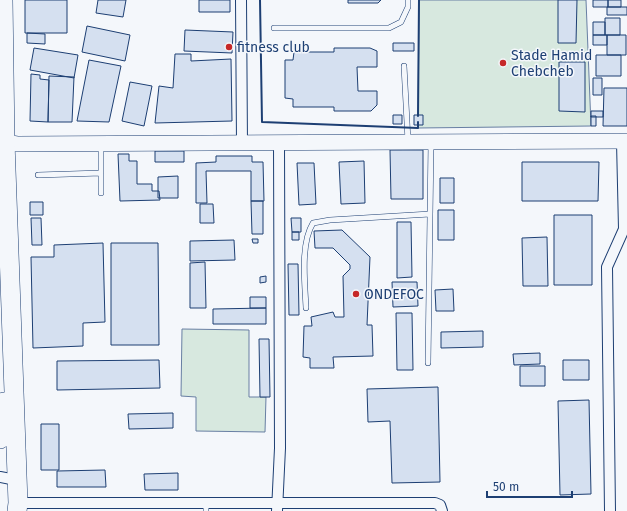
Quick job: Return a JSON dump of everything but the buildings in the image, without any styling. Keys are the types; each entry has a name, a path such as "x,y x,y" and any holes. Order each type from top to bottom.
{"highway":[{"path":"3,0 2,106 5,142 11,327 8,479 17,507"},
{"path":"0,439 11,327"}],"main road":[{"path":"5,142 17,144 242,144 625,141"}],"street":[{"path":"241,0 242,144"},
{"path":"610,511 607,267 624,229 625,141"},
{"path":"277,507 280,448 279,143"},
{"path":"17,507 277,507 435,503 440,505 442,511"}],"lane":[{"path":"274,28 389,28 401,22 408,7 408,0"},
{"path":"404,66 408,142"},
{"path":"428,363 431,142"},
{"path":"100,144 102,194"},
{"path":"38,175 101,173"},
{"path":"306,308 305,250 308,231 313,223 338,219 430,214"}],"shaded area":[{"name":"Stade Hamid Chebcheb","path":"419,0 586,0 591,126 418,128"},
{"path":"182,329 249,330 249,397 266,397 265,432 196,431 196,397 181,396"}],"wall":[{"path":"260,0 262,122 418,128 418,122"},
{"path":"418,116 419,0"}],"place":[{"name":"fitness club","path":"229,47"},
{"name":"Stade Hamid Chebcheb","path":"503,63"},
{"name":"ONDEFOC","path":"356,294"}]}
